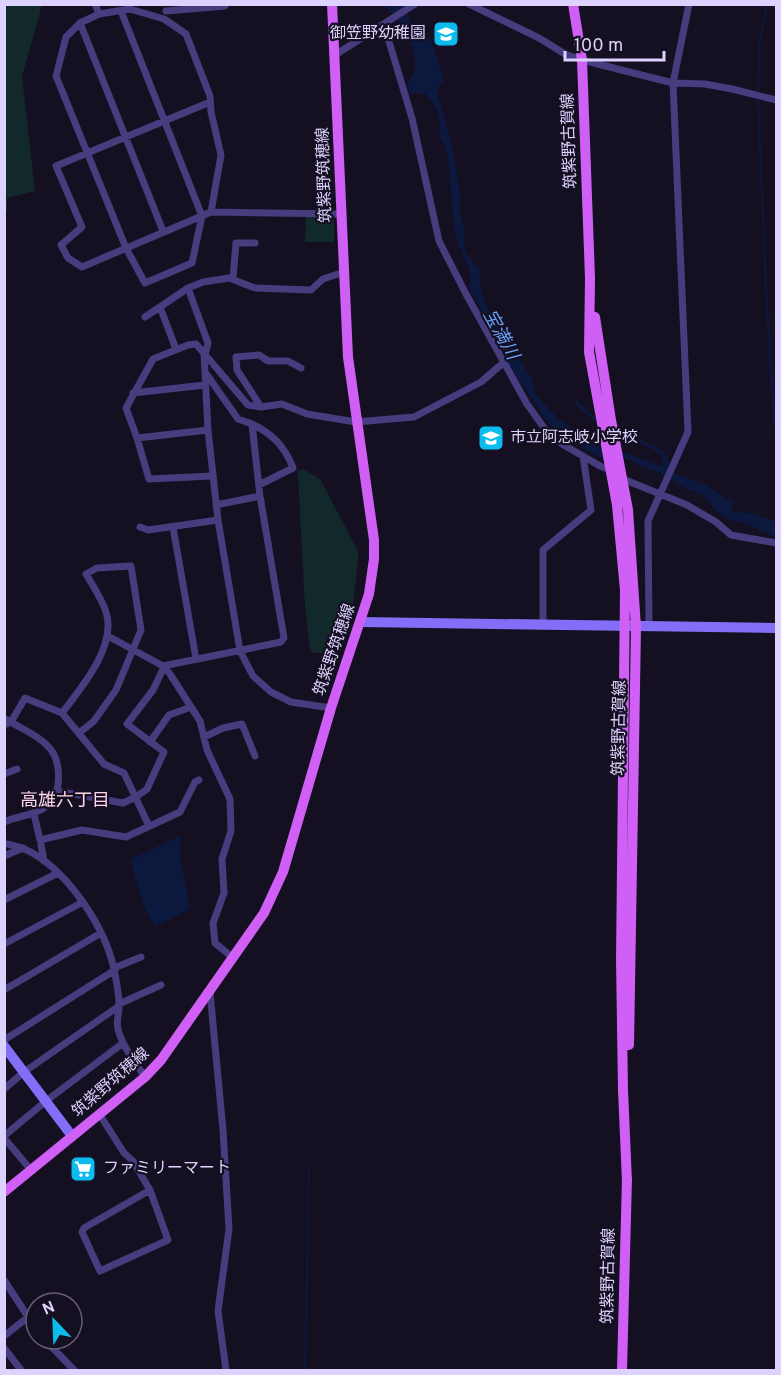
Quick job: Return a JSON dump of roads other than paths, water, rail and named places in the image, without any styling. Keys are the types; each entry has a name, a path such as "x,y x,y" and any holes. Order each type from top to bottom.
{"main road":[{"name":"筑紫野筑穂線","path":"4,1192 145,1077 168,1051 264,913 284,872 331,708 369,594 374,540 348,357 332,4"},
{"name":"筑紫野古賀線","path":"573,4 582,60 590,278 589,352 606,418 631,627"},
{"name":"筑紫野古賀線","path":"613,466 624,479 633,551 621,960 627,1182 622,1371"}],"street":[{"path":"95,4 99,14"},
{"path":"164,19 167,8 225,6 225,4"},
{"path":"335,55 415,4"},
{"path":"469,4 539,38 565,54 582,60 673,83 705,84 777,100"},
{"path":"649,627 648,521 688,432 673,83 689,4"},
{"path":"121,11 202,216 192,263 145,283 126,248 56,76 66,37 80,22 99,14 121,11 130,7 164,19 186,34 210,96 210,112 221,155 211,212"},
{"path":"80,22 164,231"},
{"path":"386,23 412,117 439,241 503,363 544,429 562,444 600,466 613,466"},
{"path":"210,102 56,166 82,226 61,245 68,258 82,267 211,212 341,214"},
{"path":"233,279 236,243 255,243"},
{"path":"145,317 188,288 203,282 233,279 255,288 311,290 323,279 344,272"},
{"path":"188,288 208,344 204,354 204,372 212,476 240,651 253,676 271,692 291,702 331,708"},
{"path":"160,307 176,349"},
{"path":"212,476 149,479 126,408 153,359 176,349 195,344 248,405 282,404 307,414 356,422 414,417 482,382 503,363"},
{"path":"261,406 237,370 236,357 259,355 268,361 288,361 301,368"},
{"path":"204,372 238,419 267,431 287,454 293,468 259,485"},
{"path":"133,393 205,385"},
{"path":"164,666 281,642 284,638 260,496 252,424"},
{"path":"137,438 208,430"},
{"path":"543,625 543,550 591,510 583,456"},
{"path":"624,479 661,492 687,505 716,522 731,535 777,543"},
{"path":"216,505 260,496"},
{"path":"140,527 148,530 218,520"},
{"path":"173,527 196,659"},
{"path":"62,713 88,678 108,636 106,610 86,574 97,568 132,566 141,630 116,690 94,721 79,733"},
{"path":"361,622 777,628"},
{"path":"108,636 164,666 200,722 207,750 230,799 231,831 222,860 224,893 213,923 215,944 232,957"},
{"path":"57,791 123,804 147,789 164,752 127,724 153,690 164,666"},
{"path":"4,822 15,817 34,814 49,804 57,791 59,770 54,753 47,743 7,722 25,698 62,713 104,764 124,773 149,826"},
{"path":"150,742 169,715 191,707"},
{"path":"204,737 223,728 242,724 255,756"},
{"path":"4,774 17,768"},
{"path":"34,814 40,840 82,830 126,837 180,813 195,782 199,780"},
{"path":"4,843 23,848 44,861 58,873 83,902 101,933 114,969 119,1005 117,1026 123,1043 145,1077"},
{"path":"40,844 44,861"},
{"path":"4,856 23,848"},
{"path":"4,900 58,873"},
{"path":"4,944 83,902"},
{"path":"4,990 101,933"},
{"path":"4,1040 114,969 141,957"},
{"path":"4,1089 24,1072 119,1005 161,985"},
{"path":"210,992 230,1230 218,1311 226,1371"},
{"path":"31,1170 4,1137 46,1101 123,1043"},
{"path":"4,1046 72,1136"},
{"path":"100,1115 124,1153 133,1161 150,1190 168,1240 100,1271 82,1232 84,1228 150,1190"},
{"path":"4,1280 24,1313"},
{"path":"4,1336 24,1320"},
{"path":"4,1348 21,1371"},
{"path":"54,1351 69,1369"}],"water":[{"name":"宝満川","path":"385,5 403,5 417,30 431,39 444,80 438,88 438,96 450,137 457,174 465,250 479,270 481,290 488,309 531,377 536,395 556,416 595,446 625,453 661,466 664,464 658,452 593,420 573,402 576,400 594,417 664,451 675,474 707,485 725,498 735,501 731,512 752,513 776,522 776,537 741,522 728,520 718,513 703,495 663,475 626,459 602,459 562,436 545,419 510,367 470,289 470,270 457,241 454,226 448,154 439,135 440,124 437,109 425,93 410,94 407,85 415,70 413,50 406,34"},
{"path":"181,835 180,855 190,909 155,927 140,894 131,859"}],"waterway":[{"path":"767,4 759,45 758,103 767,308 776,444"},
{"path":"305,1370 309,1168"}],"place":[{"name":"御笠野幼稚園","path":"446,34"},
{"name":"市立阿志岐小学校","path":"491,438"},
{"name":"ファミリーマート","path":"83,1169"}],"district":[{"name":"高雄六丁目","path":"65,801"}]}
